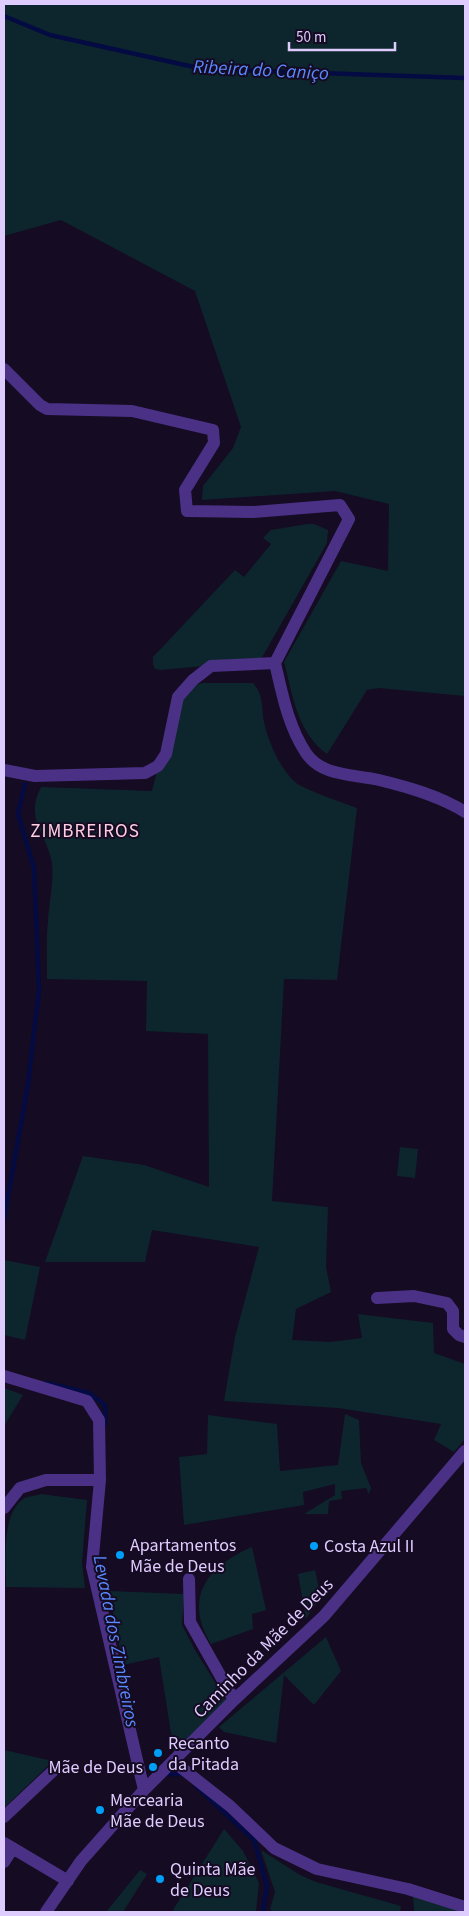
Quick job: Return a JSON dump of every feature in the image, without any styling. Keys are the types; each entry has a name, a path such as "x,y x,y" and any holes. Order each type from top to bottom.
{"street":[{"path":"4,370 40,405 47,409 132,411 213,430 214,443 185,490 186,511 253,512 340,505 349,519 275,662 288,716 306,754 320,768 332,772 379,780 433,796 451,802 465,812"},
{"path":"4,770 35,776 145,773 158,766 166,754 178,696 192,680 210,666 275,662"},
{"path":"378,1298 414,1296 447,1303 453,1311 453,1329 455,1333 465,1337"},
{"path":"4,1376 87,1402 99,1420 100,1480 92,1567 144,1790"},
{"name":"Caminho da Mãe de Deus","path":"46,1912 81,1862 144,1790 234,1700 324,1616 465,1451"},
{"path":"4,1508 20,1488 46,1480 100,1480"},
{"path":"189,1579 190,1622 234,1700"},
{"path":"174,1762 230,1806 274,1848 317,1869 408,1889 465,1907"},
{"path":"4,1817 55,1769"},
{"path":"4,1862 9,1846 68,1881"}],"shaded area":[{"path":"4,4 465,4 465,696 379,688 367,690 327,754 309,735 298,712 284,662 341,561 388,571 389,504 335,491 202,500 203,486 233,448 241,427 195,291 61,220 4,236"},
{"path":"314,524 328,530 327,543 260,661 155,669 153,657 235,570 244,577 271,544 263,538 271,530"},
{"path":"203,683 253,683 261,697 264,722 269,739 278,759 289,776 303,787 357,808 337,980 284,979 272,1201 328,1207 326,1267 331,1292 296,1309 292,1340 330,1342 362,1338 358,1314 433,1323 434,1353 465,1364 465,1439 454,1452 434,1440 441,1424 338,1408 224,1401 235,1337 259,1247 152,1230 145,1262 45,1262 83,1156 144,1165 209,1187 208,1034 146,1031 147,981 47,979 47,935 52,885 52,863 38,826 35,809 36,799 41,787 152,791 171,715 191,686"},
{"path":"400,1147 418,1149 415,1178 397,1176"},
{"path":"4,1260 40,1267 25,1340 4,1335"},
{"path":"4,1388 23,1395 4,1426"},
{"path":"345,1414 359,1420 361,1463 371,1488 369,1494 366,1488 341,1491 342,1499 329,1501 328,1514 304,1514 335,1495 335,1484 303,1492 304,1505 184,1525 179,1457 207,1454 208,1415 277,1424 280,1471 338,1465"},
{"path":"41,1494 87,1500 82,1563 85,1588 6,1587 6,1540 11,1516 16,1506 23,1499"},
{"path":"252,1547 266,1610 252,1614 253,1629 211,1644 203,1627 199,1612 200,1598 204,1585 223,1564"},
{"path":"315,1570 321,1597 306,1619 298,1574"},
{"path":"109,1591 184,1594 182,1625 226,1700 174,1752 159,1657 123,1665"},
{"path":"326,1637 341,1671 314,1705 284,1675 276,1743 224,1732 219,1727"},
{"path":"4,1750 53,1761 4,1808"},
{"path":"224,1829 243,1851 259,1883 256,1912 174,1912 173,1910"},
{"path":"261,1850 300,1875 316,1882 401,1906 400,1912 273,1912 270,1909 275,1892"},
{"path":"140,1870 147,1874 123,1912 106,1912"},
{"path":"413,1895 462,1912 414,1912"}],"waterway":[{"name":"Ribeira do Caniço","path":"4,16 50,35 203,69 465,78"},
{"name":"Levada dos Zimbreiros","path":"4,1219 28,1084 39,990 34,868 18,814 25,784"},
{"name":"Levada dos Zimbreiros","path":"47,1383 89,1393 105,1405 105,1424"},
{"name":"Levada dos Zimbreiros","path":"98,1554 107,1603"},
{"name":"Levada dos Zimbreiros","path":"163,1774 183,1774 185,1776"},
{"name":"Levada dos Zimbreiros","path":"196,1786 254,1840 267,1886 263,1910 265,1912"}],"place":[{"name":"Costa Azul II","path":"314,1546"},
{"name":"Apartamentos Mãe de Deus","path":"120,1555"},
{"name":"Recanto da Pitada","path":"158,1753"},
{"name":"Mãe de Deus","path":"153,1767"},
{"name":"Mercearia Mãe de Deus","path":"100,1810"},
{"name":"Quinta Mãe de Deus","path":"160,1879"}],"district":[{"name":"ZIMBREIROS","path":"85,830"}]}
